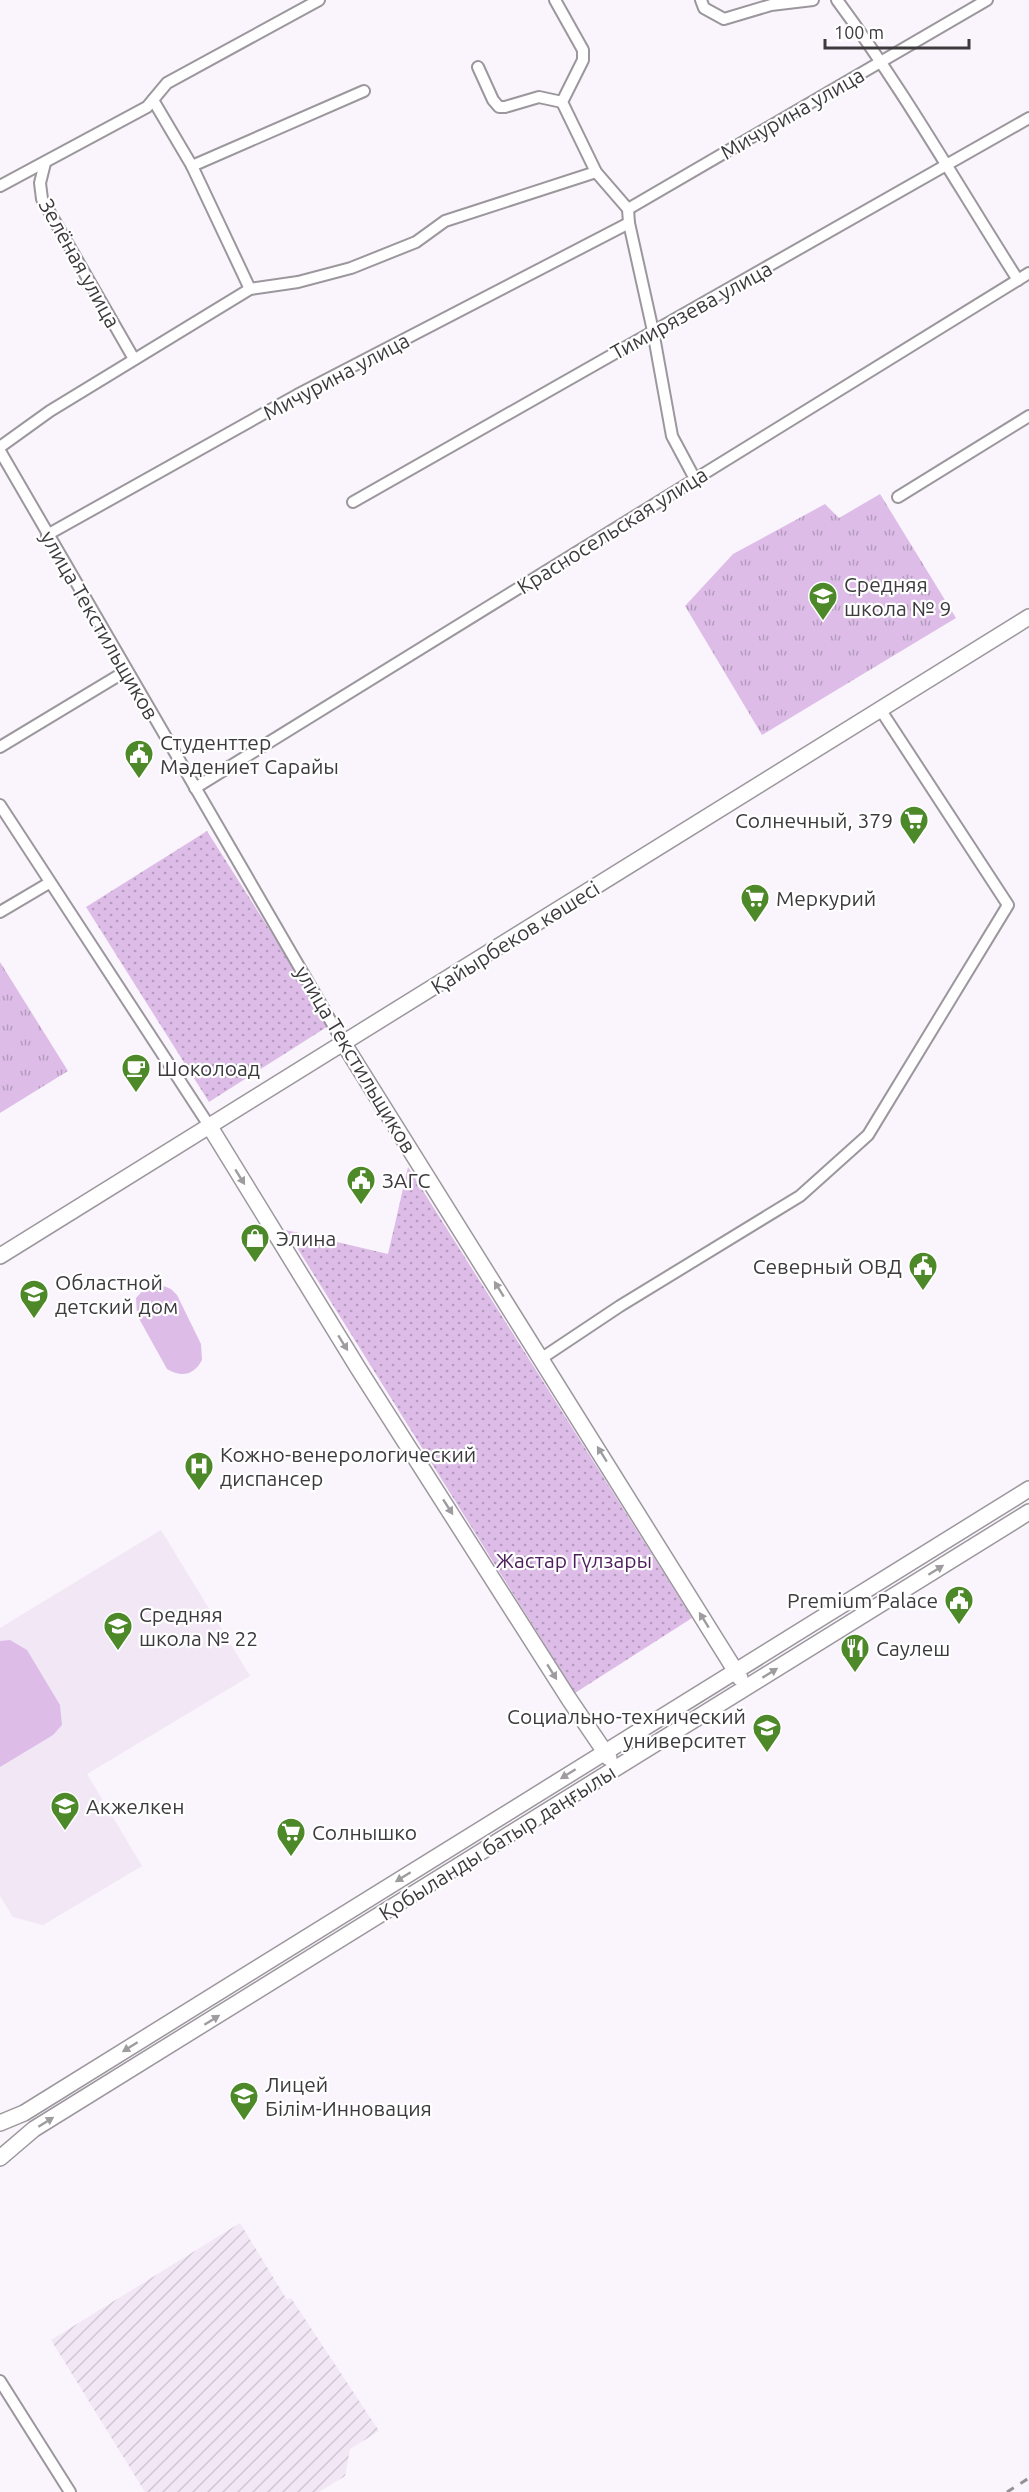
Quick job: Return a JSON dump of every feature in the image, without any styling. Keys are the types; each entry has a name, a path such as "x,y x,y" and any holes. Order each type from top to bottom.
{"street":[{"path":"0,186 147,106 167,83 318,0"},
{"path":"555,0 583,50 584,60 562,102"},
{"path":"701,0 704,8 724,19 771,5 813,0"},
{"path":"837,0 882,61 945,167 1018,280"},
{"name":"Мичурина улица","path":"628,209 987,0"},
{"path":"478,67 493,100 499,107 539,97 562,102"},
{"path":"192,166 364,91"},
{"path":"153,100 192,166 250,288"},
{"path":"562,102 596,172 628,209 628,224 654,331 672,436 695,479"},
{"name":"Тимирязева улица","path":"353,502 1029,118"},
{"name":"Зелёная улица","path":"45,163 40,183 42,199 134,360"},
{"path":"0,449 50,411 250,288 298,282 351,268 416,242 440,223 596,172"},
{"name":"Мичурина улица","path":"48,535 297,395 628,224"},
{"name":"Красносельская улица","path":"195,788 1029,273"},
{"path":"898,497 1029,416"},
{"name":"улица Текстильщиков","path":"0,449 126,671 344,1044 746,1688"},
{"name":"Қайырбеков көшесі","path":"0,1256 1029,617"},
{"path":"0,747 126,671"},
{"path":"542,1358 620,1306 800,1196 842,1161 868,1135 1008,905 880,709"},
{"path":"0,806 210,1127 358,1368 617,1768"},
{"path":"0,912 50,883"},
{"name":"Қобыланды батыр даңғылы","path":"0,2123 24,2113 1029,1489"},
{"name":"Қобыланды батыр даңғылы","path":"0,2158 34,2129 1029,1512"},
{"path":"0,2381 70,2492"}],"shaded area":[{"name":"Средняя школа № 22","path":"161,1530 250,1676 87,1774 142,1866 43,1925 13,1917 0,1896 0,1628"},
{"path":"240,2223 287,2300 291,2298 379,2431 350,2449 345,2476 319,2492 145,2492 51,2340"}],"green space":[{"path":"880,494 956,618 762,735 685,606 733,554 825,504 839,518"},
{"path":"207,831 330,1025 209,1102 86,907"},
{"path":"0,962 68,1071 0,1113"},
{"name":"Жастар Гүлзары","path":"408,1167 692,1618 575,1693 286,1230 388,1254"},
{"path":"156,1283 171,1289 177,1295 201,1344 202,1360 195,1369 187,1374 178,1374 167,1369 137,1315 136,1298 147,1286"},
{"path":"10,1640 27,1650 60,1705 62,1725 53,1735 0,1767 0,1641"}],"railway":[{"path":"1007,2492 1029,2478"}],"place":[{"name":"Средняя школа № 9","path":"823,622"},
{"name":"Студенттер Мәдениет Сарайы","path":"139,780"},
{"name":"Солнечный, 379","path":"914,846"},
{"name":"Меркурий","path":"755,924"},
{"name":"Шоколоад","path":"136,1094"},
{"name":"ЗАГС","path":"361,1206"},
{"name":"Элина","path":"255,1264"},
{"name":"Северный ОВД","path":"923,1292"},
{"name":"Областной детский дом","path":"34,1320"},
{"name":"Кожно-венерологический диспансер","path":"199,1492"},
{"name":"Premium Palace","path":"959,1626"},
{"name":"Средняя школа № 22","path":"118,1652"},
{"name":"Саулеш","path":"855,1674"},
{"name":"Социально-технический университет","path":"767,1754"},
{"name":"Акжелкен","path":"65,1832"},
{"name":"Солнышко","path":"291,1858"},
{"name":"Лицей Білім-Инновация","path":"244,2122"}]}
